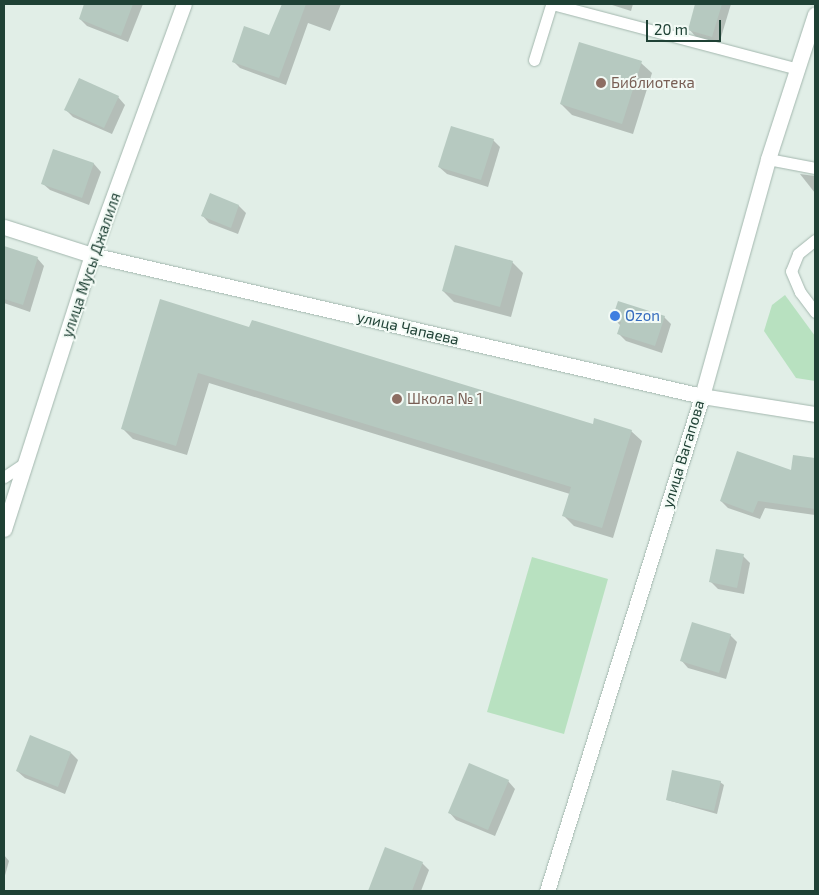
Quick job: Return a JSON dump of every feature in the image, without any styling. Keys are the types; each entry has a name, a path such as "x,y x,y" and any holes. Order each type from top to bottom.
{"street":[{"name":"улица Мусы Джалиля","path":"4,529 92,255 184,4"},
{"name":"улица Вагапова","path":"547,891 702,396 768,159 815,14"},
{"name":"улица Чапаева","path":"4,227 92,255 702,396 815,414"}],"lane":[{"path":"534,60 552,4 798,69"},
{"path":"768,159 815,168"},
{"path":"815,240 798,254 791,271 800,292 815,312"},
{"path":"4,477 25,463"}],"green space":[{"path":"785,295 815,336 815,381 796,378 764,331 772,305"},
{"path":"532,557 608,579 564,734 487,712"}],"building":[{"path":"84,4 133,4 121,36 79,19"},
{"path":"282,4 306,4 279,78 232,62 244,26 269,35"},
{"path":"695,4 722,4 712,37 688,30"},
{"name":"Библиотека","path":"579,42 642,61 622,124 560,104"},
{"path":"79,78 119,96 104,128 64,110"},
{"path":"451,126 494,139 481,180 438,167"},
{"path":"53,149 94,163 82,198 41,184"},
{"path":"210,193 239,205 231,228 201,216"},
{"path":"455,245 513,261 500,307 442,291"},
{"path":"4,246 38,257 23,305 4,299"},
{"name":"Школа № 1","path":"160,299 249,327 252,320 593,424 594,418 632,430 602,528 562,516 571,487 198,373 176,446 121,429"},
{"path":"618,301 665,316 655,346 617,334 621,322 612,319"},
{"path":"737,451 791,470 793,455 815,458 815,509 758,501 753,513 720,501"},
{"path":"716,549 744,554 737,588 709,582"},
{"path":"692,622 731,634 719,673 680,661"},
{"path":"30,735 71,752 58,787 16,771"},
{"path":"469,763 509,780 488,830 448,813"},
{"path":"672,770 721,781 714,811 666,800"},
{"path":"385,847 423,862 412,891 368,891"}],"place":[{"name":"Библиотека","path":"601,83"},
{"name":"Ozon","path":"615,316"},
{"name":"Школа № 1","path":"397,399"}]}
